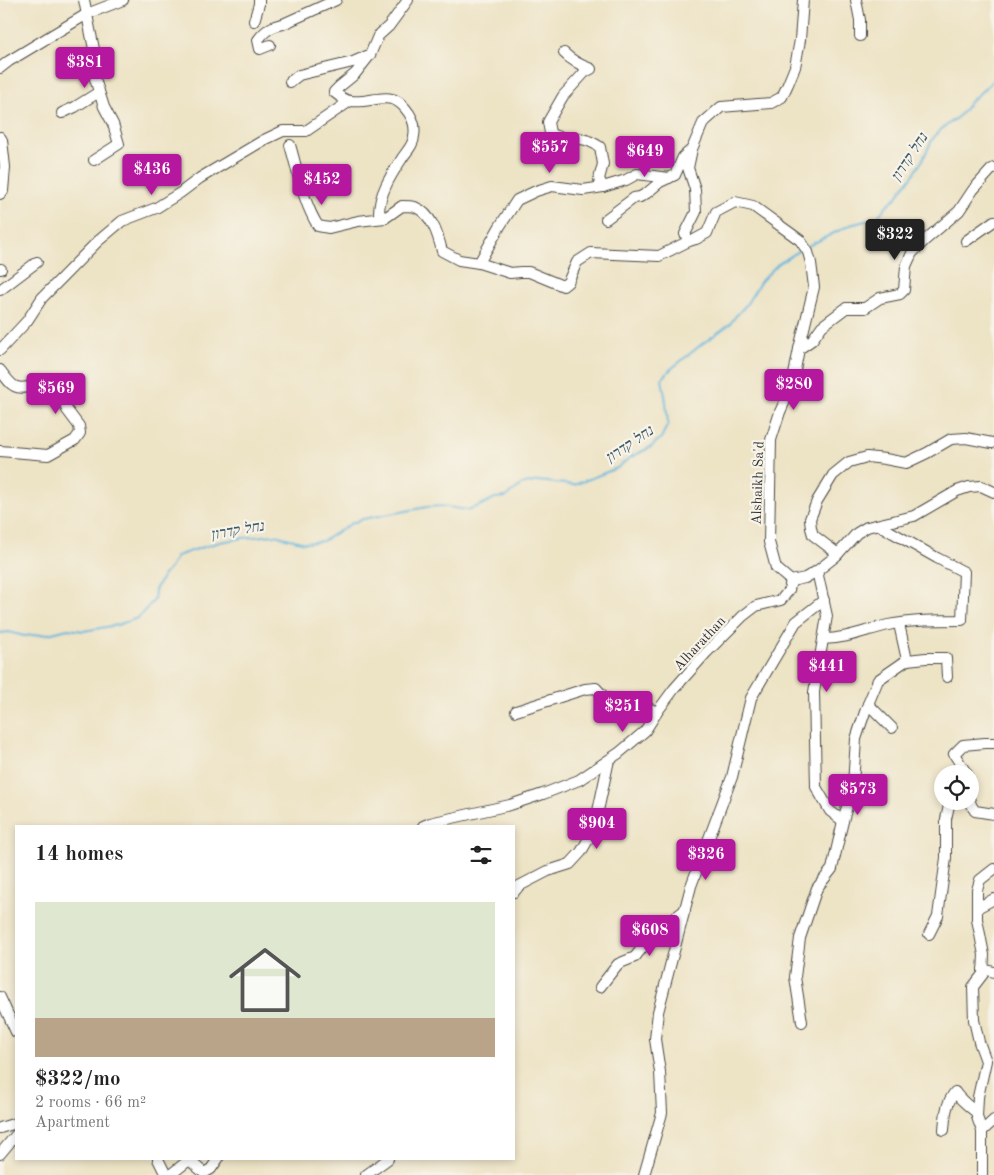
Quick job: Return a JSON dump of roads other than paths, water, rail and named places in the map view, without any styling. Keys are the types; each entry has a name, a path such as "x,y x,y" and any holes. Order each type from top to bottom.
{"street":[{"path":"84,0 95,54 95,80 120,144 94,160"},
{"path":"0,68 87,14 122,0"},
{"path":"254,21 259,0"},
{"path":"270,45 260,49 258,40 262,34 274,25 283,24 336,0"},
{"path":"385,218 379,213 379,205 387,184 415,138 413,121 399,101 391,97 350,101 338,96 334,92 355,74 370,55 378,36 389,26 408,0"},
{"path":"689,241 685,234 696,212 695,189 688,168 692,149 703,123 722,107 771,103 782,97 795,67 800,40 803,0"},
{"path":"856,0 860,20 860,36"},
{"path":"564,53 579,65 591,69 585,72 563,96 548,122 550,133 555,137 580,138 600,147 603,164 600,178 602,187"},
{"path":"290,82 299,75 353,62 370,55"},
{"path":"62,113 75,108 99,92"},
{"path":"0,350 27,321 42,298 97,242 122,221 156,208 200,178 264,140 283,131 306,131 350,101"},
{"path":"0,137 5,167 4,191 0,194"},
{"path":"290,145 303,192 312,217 318,226 329,228 358,221 385,218 402,206 415,207 428,216 439,238 442,251 459,260 479,264 517,200 552,186 583,190 626,180 637,174 669,178"},
{"path":"606,219 634,198 640,197 660,182 675,175 683,156 692,149"},
{"path":"799,349 812,340 822,326 846,308 865,308 880,298 900,294 904,290 906,266 912,253 959,211 973,190 994,168"},
{"name":"Alshaikh Sa'd","path":"479,264 510,273 529,272 563,286 568,282 577,262 591,253 659,256 707,233 716,212 735,202 753,206 800,240 808,252 811,262 814,287 792,385 780,412 771,440 769,542 776,568 790,581"},
{"path":"966,241 994,221"},
{"path":"0,290 37,262"},
{"path":"0,370 14,386 20,389 46,382 58,388 67,410 80,426 80,433 74,440 48,455 0,452"},
{"path":"838,554 813,535 810,528 810,519 817,500 833,475 849,462 867,457 906,463 951,439 966,438 992,443"},
{"path":"790,581 805,578 816,571 838,554 857,533 867,527 914,516 957,491 969,487 981,486 994,492"},
{"path":"824,639 836,639 889,625 926,620 962,620 964,572 879,525"},
{"path":"816,571 827,616 814,692 816,787 830,811 843,822"},
{"name":"Alharathan","path":"425,825 510,805 543,794 579,780 609,760 645,730 674,689 743,616 756,606 781,600 789,590 790,581"},
{"path":"644,1175 662,1113 660,1072 655,1039 658,1012 691,886 732,777 751,698 796,622 824,600"},
{"path":"899,624 906,660"},
{"path":"802,1022 794,977 800,938 817,888 832,869 853,785 856,739 878,680 906,660 926,658 946,658 947,678"},
{"path":"516,710 585,689 596,688 605,698 644,706 657,712"},
{"path":"868,704 892,728"},
{"path":"961,765 954,754 963,745 994,743"},
{"path":"515,891 519,886 548,871 570,864 581,852 592,832 609,760"},
{"path":"929,934 938,916 946,858 946,819 948,810"},
{"path":"975,810 994,814"},
{"path":"982,1175 982,1131 977,1112 978,1097 986,1061 974,1020 974,987 983,974 984,955 977,919 977,890 980,880 994,869"},
{"path":"977,908 994,899"},
{"path":"600,987 618,964 635,957 653,934 684,910"},
{"path":"983,969 994,972"},
{"path":"0,998 15,1030"},
{"path":"944,1130 946,1111 950,1098 956,1092 958,1097 977,1112"},
{"path":"982,1131 994,1120"},
{"path":"0,1128 15,1123"},
{"path":"0,1154 15,1137"},
{"path":"159,1160 168,1175 189,1160 204,1173 211,1169 217,1160"},
{"path":"366,1175 387,1160"}],"waterway":[{"name":"נחל קדרון","path":"808,246 850,225 877,218 887,205 897,197 911,178 938,132 960,115 970,102 994,80"},
{"name":"נחל קדרון","path":"0,633 9,632 24,636 48,634 68,629 84,631 117,625 138,618 154,600 155,590 177,556 220,542 275,535 305,543 323,541 352,523 363,519 427,507 441,506 467,510 495,498 506,497 521,485 538,481 574,485 617,468 631,457 651,447 661,438 668,424 662,379 671,369 730,324 746,305 761,281 778,264 802,249"}]}
